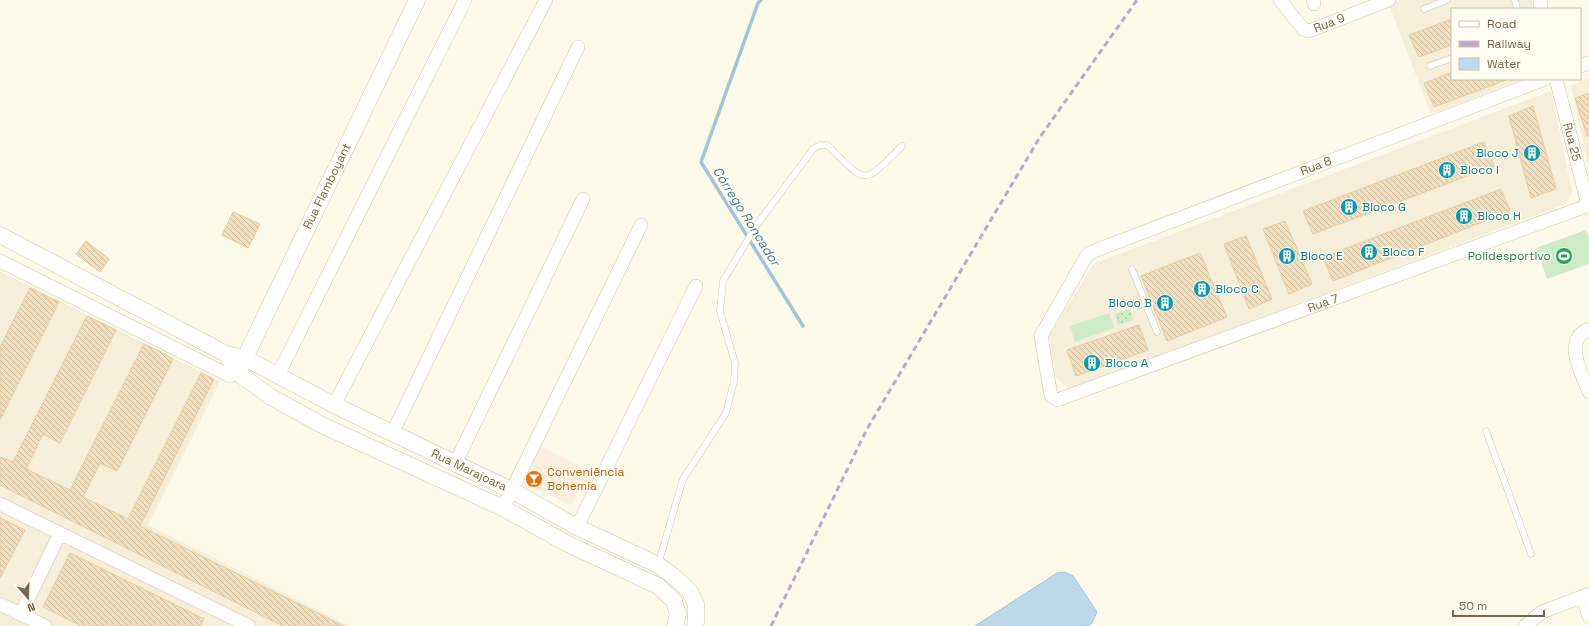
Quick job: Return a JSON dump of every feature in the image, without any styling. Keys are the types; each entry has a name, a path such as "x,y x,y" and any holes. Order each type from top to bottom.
{"street":[{"name":"Rua Flamboyant","path":"238,373 417,0"},
{"path":"278,375 465,0"},
{"path":"334,405 546,0"},
{"name":"Rua 9","path":"1280,0 1303,28 1309,31 1389,0"},
{"path":"392,434 578,47"},
{"name":"Rua 8","path":"1054,398 1041,336 1087,255 1094,251 1542,80"},
{"name":"Rua 25","path":"1556,80 1589,205"},
{"path":"455,464 582,199"},
{"name":"Rua 7","path":"1054,398 1589,205"},
{"path":"503,508 641,225"},
{"path":"0,235 226,354 238,373 230,376 225,374 0,261"},
{"path":"577,527 696,286"},
{"path":"1587,330 1580,335 1575,348 1589,392"},
{"name":"Rua Marajoara","path":"226,354 245,358 392,434 511,490 577,527 658,565 689,590"},
{"name":"Rua Marajoara","path":"238,373 270,397 322,425 503,508 568,544 658,586 674,601"},
{"path":"0,504 249,626"},
{"path":"20,614 60,533"},
{"path":"675,626 678,614 674,601 689,590 696,604 696,622 694,626"},
{"path":"1525,626 1542,612 1585,596 1589,616"},
{"path":"0,604 45,626"}],"lane":[{"path":"1424,9 1448,0"},
{"path":"1430,66 1451,58"},
{"path":"658,565 683,479 726,413 734,381 736,363 720,311 723,281 756,226 813,150 820,146 827,145 860,176 868,176 875,173 902,146"},
{"path":"1132,269 1157,332"},
{"path":"1486,431 1531,554"}],"shaded area":[{"path":"1402,0 1532,0 1534,8 1451,8 1451,80 1520,80 1431,114 1389,5"},
{"path":"1589,78 1589,169 1571,85"},
{"path":"1551,91 1572,192 1566,204 1069,389 1056,377 1049,337 1093,264"},
{"path":"0,271 220,381 148,525 350,626 0,626"},
{"path":"540,446 589,470 571,505 520,481"}],"green space":[{"name":"Polidesportivo","path":"1586,230 1589,237 1589,264 1547,279 1536,248"},
{"path":"1130,309 1133,320 1118,325 1115,314"},
{"path":"1109,313 1114,328 1075,342 1070,326"}],"water":[{"path":"1065,572 1073,576 1097,612 1092,623 1087,626 975,626 1057,573"}],"building":[{"path":"1451,19 1451,45 1419,57 1409,35"},
{"path":"1451,72 1451,80 1506,80 1434,107 1424,83"},
{"path":"1589,93 1589,136 1587,136 1575,98"},
{"name":"Bloco J","path":"1533,106 1556,189 1531,198 1509,116"},
{"path":"1484,142 1494,166 1313,234 1303,211"},
{"path":"1501,189 1510,211 1333,281 1323,257"},
{"path":"233,212 260,224 248,248 222,235"},
{"name":"Bloco E","path":"1285,221 1312,284 1289,294 1263,229"},
{"path":"1246,236 1272,299 1249,309 1224,244"},
{"path":"86,241 109,259 100,272 76,254"},
{"path":"1200,253 1227,317 1167,341 1141,276"},
{"path":"30,288 59,302 0,420 0,347"},
{"path":"87,316 116,330 60,443 43,434 26,469 70,490 144,344 161,352 173,359 117,471 100,463 83,497 128,519 201,373 214,379 140,526 344,626 283,626 0,485 0,457 13,462"},
{"name":"Bloco A","path":"1139,325 1148,350 1076,376 1067,350"},
{"path":"0,518 25,530 0,578"},
{"path":"70,553 204,619 200,626 81,626 43,607"}],"waterway":[{"name":"Córrego Roncador","path":"761,0 758,3 701,162 803,326"}],"railway":[{"path":"771,626 867,429 1040,137 1137,0"}],"place":[{"name":"Bloco J","path":"1532,153"},
{"name":"Bloco I","path":"1447,170"},
{"name":"Bloco G","path":"1349,207"},
{"name":"Bloco H","path":"1464,216"},
{"name":"Bloco F","path":"1369,252"},
{"name":"Bloco E","path":"1287,256"},
{"name":"Polidesportivo","path":"1564,256"},
{"name":"Bloco C","path":"1202,289"},
{"name":"Bloco B","path":"1165,303"},
{"name":"Bloco A","path":"1092,363"},
{"name":"Conveniência Bohemia","path":"534,479"}]}
